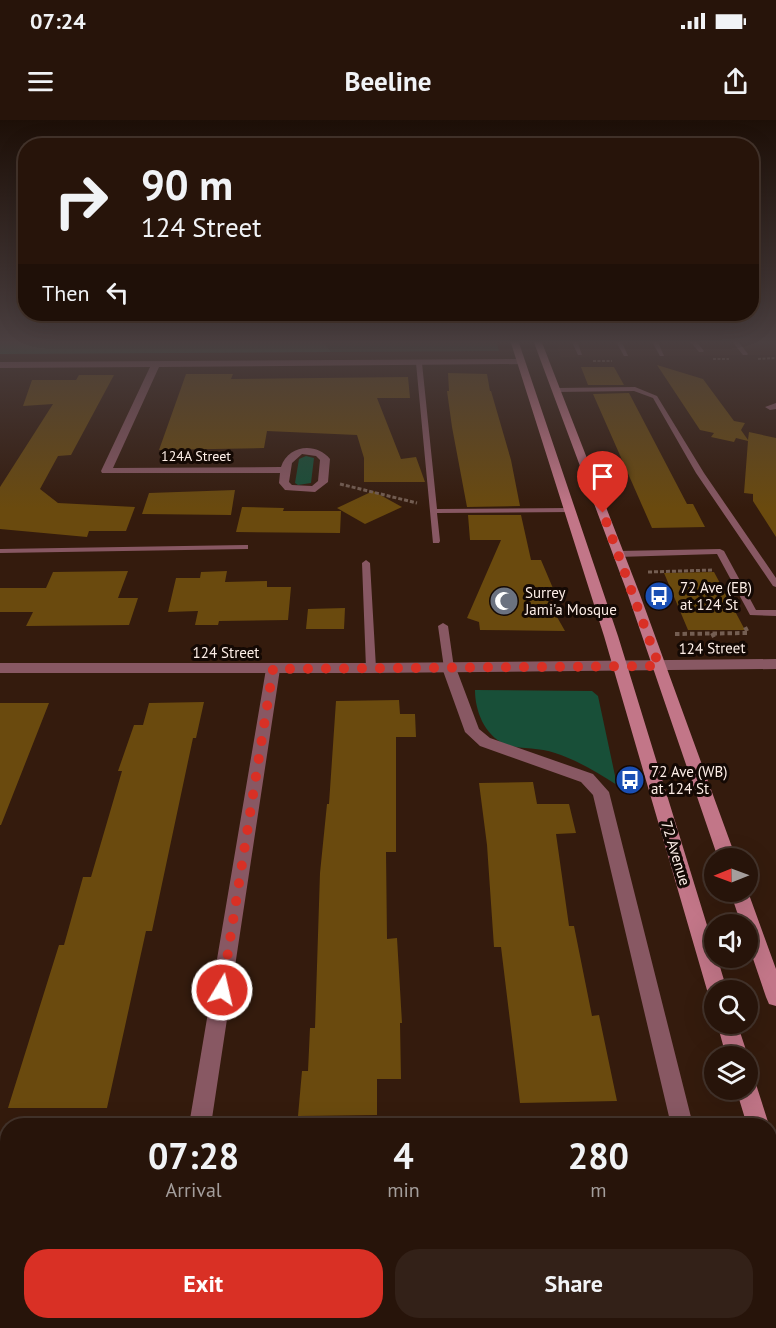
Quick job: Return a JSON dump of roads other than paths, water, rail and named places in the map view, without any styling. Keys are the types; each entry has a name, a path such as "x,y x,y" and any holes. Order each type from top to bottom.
{"main road":[{"name":"72 Avenue","path":"532,396 620,667 714,980"},
{"path":"557,396 618,554 723,848"},
{"path":"743,902 776,997"},
{"path":"750,1100 756,1118"}],"street":[{"name":"124A Street","path":"141,396 106,471 286,470"},
{"path":"314,451 323,454 326,459 323,482 315,489 289,488 284,483 286,470 288,460 296,453 314,451"},
{"name":"124 Street","path":"0,668 273,669 776,664"},
{"path":"449,668 474,732 485,742 587,778 602,792 680,1118"},
{"path":"202,1118 273,669"}],"lane":[{"path":"422,396 436,541"},
{"path":"653,396 700,473 776,584"},
{"path":"433,508 570,510"},
{"path":"0,551 245,547"},
{"path":"618,554 720,551 753,613 776,613"},
{"path":"366,563 371,668"},
{"path":"443,626 449,668"}],"place":[{"name":"72 Ave (EB) at 124 St","path":"659,596"},
{"name":"Surrey Jami'a Mosque","path":"504,601"},
{"name":"72 Ave (WB) at 124 St","path":"630,780"}]}
